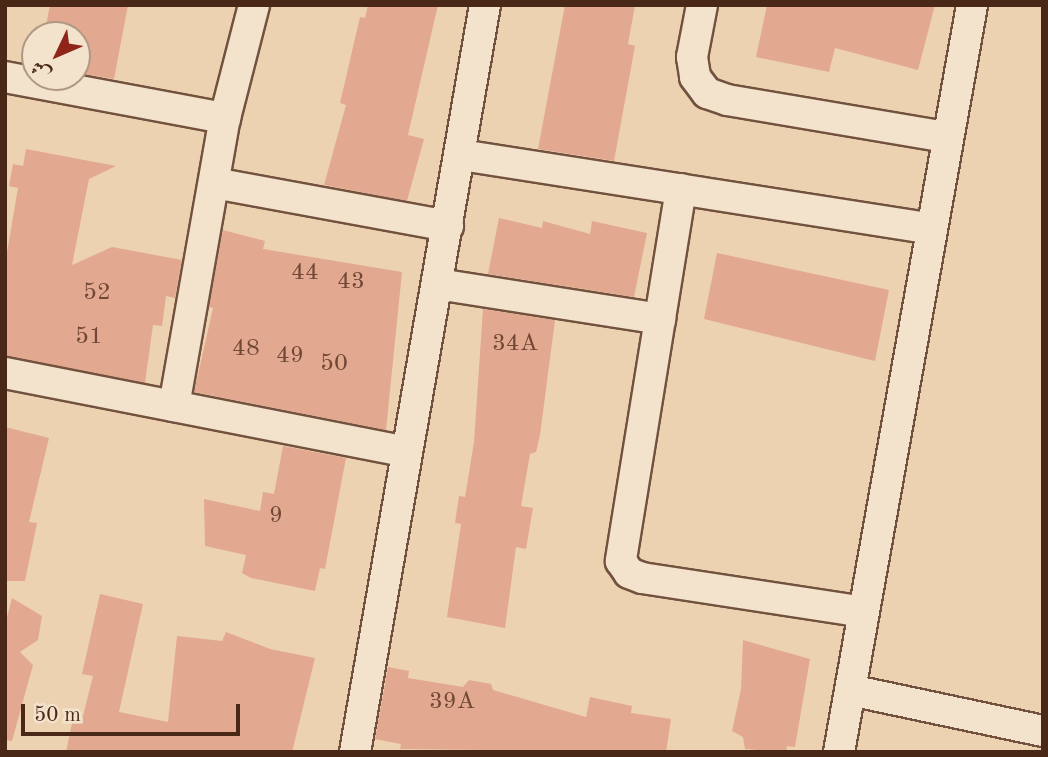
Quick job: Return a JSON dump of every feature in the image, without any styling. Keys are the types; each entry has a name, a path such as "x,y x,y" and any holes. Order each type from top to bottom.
{"street":[{"path":"174,406 226,118 254,5"},
{"path":"355,752 485,5"},
{"path":"702,5 692,57 695,77 707,93 946,137"},
{"path":"839,752 929,228 972,5"},
{"path":"5,77 226,118"},
{"path":"461,155 929,228"},
{"path":"214,183 448,226"},
{"path":"681,189 621,547 621,561 629,573 863,612"},
{"path":"437,284 660,318"},
{"path":"5,373 406,452"},
{"path":"850,690 1043,731"}],"building":[{"path":"50,5 128,5 114,79 91,75 91,21 47,21"},
{"path":"368,5 438,5 408,135 424,139 407,201 324,185 346,105 340,103 360,17 365,18"},
{"path":"565,5 635,5 628,44 635,46 614,161 538,149"},
{"path":"767,5 935,5 918,70 835,48 829,72 756,57"},
{"path":"26,149 116,166 89,179 72,265 112,247 182,260 175,298 166,296 162,326 153,325 145,383 5,356 5,264 18,188 9,186 13,164 23,166"},
{"path":"499,218 542,228 543,221 590,234 592,221 647,233 634,297 488,274"},
{"path":"223,230 265,241 263,249 402,272 386,430 194,392 213,308 209,307"},
{"path":"717,253 889,290 875,361 704,319"},
{"path":"483,309 555,320 540,435 536,452 530,454 521,506 533,508 526,549 516,547 505,628 447,617 461,524 455,523 459,496 465,497 474,442"},
{"path":"5,427 49,438 29,522 37,523 25,581 5,581"},
{"path":"283,446 346,458 325,569 320,568 315,591 251,578 242,573 246,555 205,546 204,499 260,511 263,492 274,494"},
{"path":"100,594 143,604 119,712 168,722 177,636 222,641 226,632 270,649 315,658 292,752 66,752 73,718 82,720 93,676 82,674"},
{"path":"12,598 42,616 38,640 20,652 33,665 12,741 5,740 5,625"},
{"path":"743,640 810,659 795,747 787,746 786,752 745,749 743,737 732,731 741,689"},
{"path":"388,667 409,671 408,678 463,687 469,680 491,684 493,690 586,717 590,697 632,706 631,713 671,719 666,752 400,749 401,744 375,739"}]}
